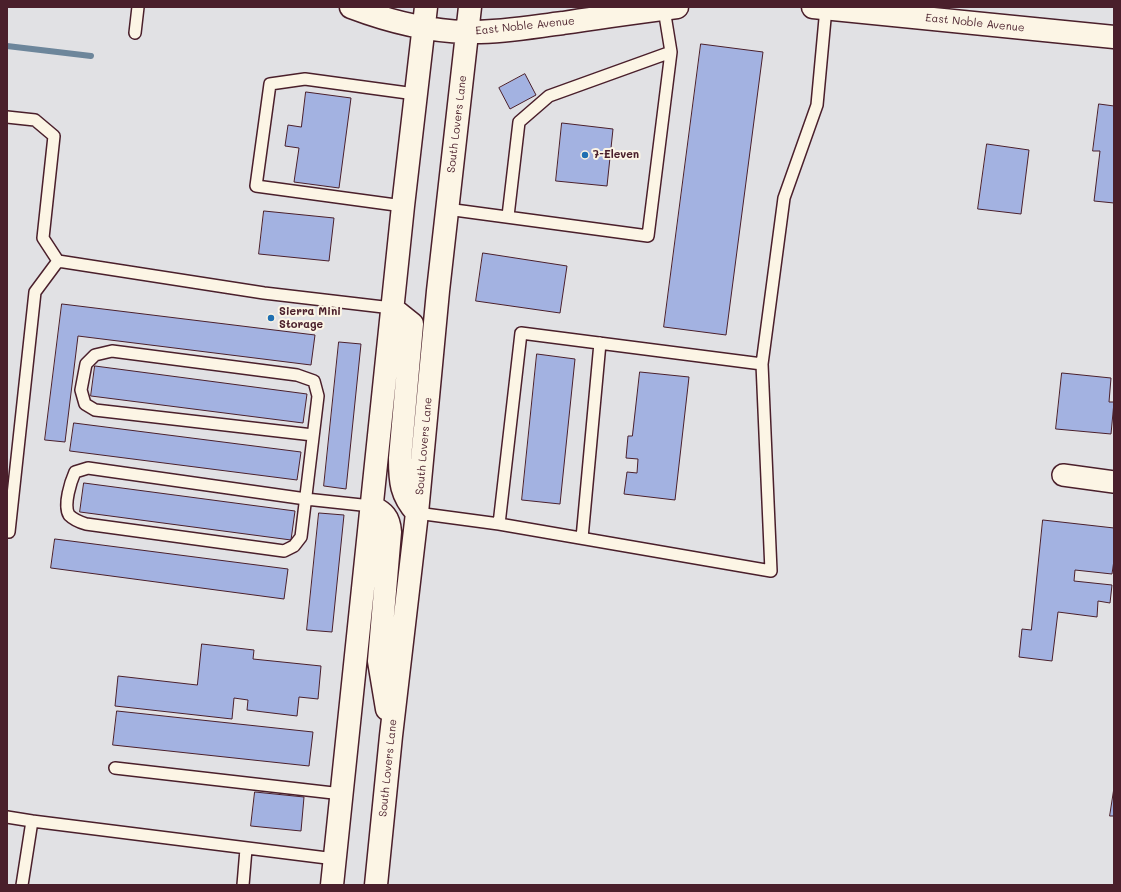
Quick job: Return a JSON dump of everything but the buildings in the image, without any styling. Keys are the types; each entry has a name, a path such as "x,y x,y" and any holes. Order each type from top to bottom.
{"main road":[{"name":"East Noble Avenue","path":"351,7 388,20 424,17 467,32 520,28 670,8"},
{"name":"South Lovers Lane","path":"376,885 391,736 418,513 447,208 470,7"},
{"name":"East Noble Avenue","path":"820,8 1114,37"},
{"path":"332,885 424,17"},
{"path":"392,308 412,324 400,472 403,492 407,500 418,513"},
{"path":"371,506 381,511 386,516 389,523 390,532 379,661 391,736"}],"street":[{"path":"1063,475 1114,482"}],"lane":[{"path":"135,33 138,7"},
{"path":"447,208 648,236 670,52 670,8"},
{"path":"418,513 500,524 771,571 762,364 784,198 817,105 820,8"},
{"path":"508,216 519,122 549,96 670,52"},
{"path":"403,206 256,186 270,84 305,79 415,94"},
{"path":"7,117 34,120 54,136 43,238 58,261 264,292 392,308"},
{"path":"9,532 10,503 35,292 58,261"},
{"path":"500,524 521,333 762,364"},
{"path":"582,538 600,343"},
{"path":"313,434 95,410 85,404 82,390 86,364 95,355 112,351 297,375 314,381 318,396 306,499 300,537 294,546 284,551 86,524 75,520 68,514 67,502 71,482 75,472 88,468 306,499 371,506"},
{"path":"115,768 342,794"},
{"path":"7,817 246,849 335,859"},
{"path":"22,885 32,821"},
{"path":"243,885 246,849"}],"waterway":[{"path":"7,46 91,56"}],"place":[{"name":"7-Eleven","path":"585,155"},
{"name":"Sierra Mini Storage","path":"271,318"}]}
